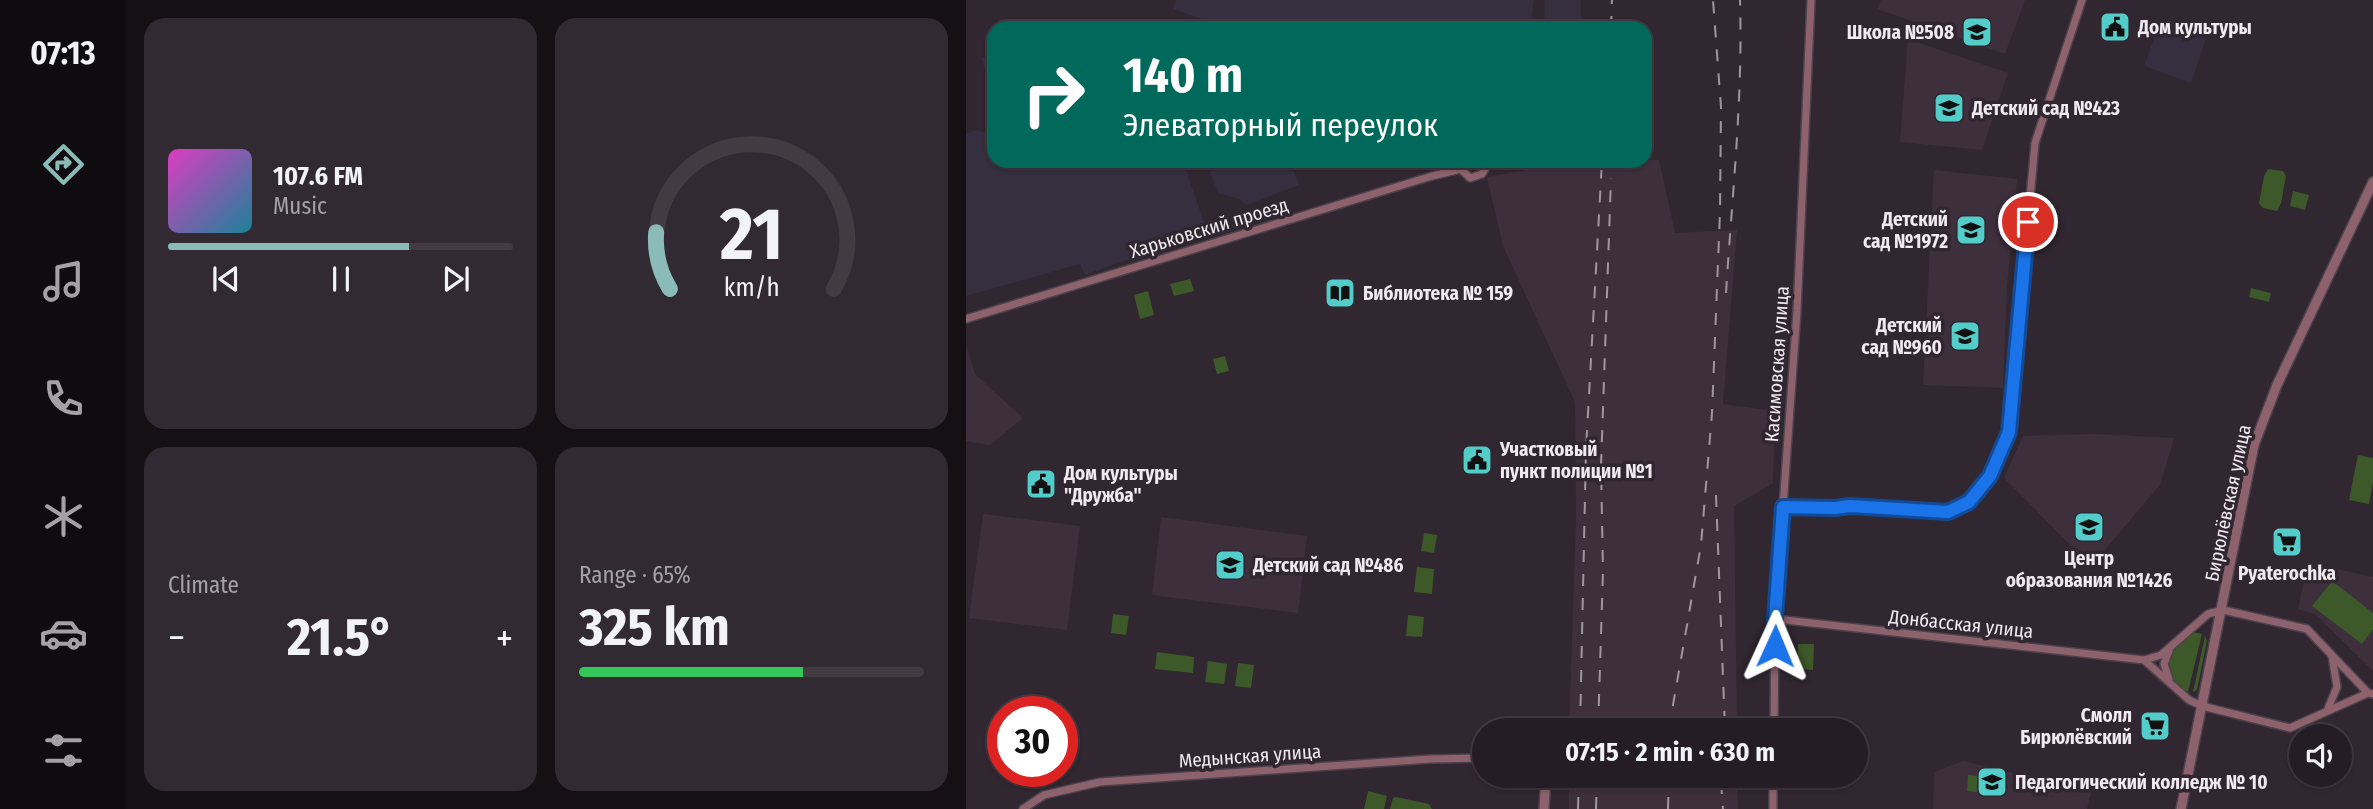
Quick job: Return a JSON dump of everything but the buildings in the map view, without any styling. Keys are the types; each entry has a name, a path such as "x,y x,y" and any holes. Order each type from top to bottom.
{"street":[{"name":"Касимовская улица","path":"1774,718 1775,619 1797,311 1811,0"},
{"path":"1783,507 1850,506 1948,512 1969,502 1996,467 2009,432 2032,159 2082,0"},
{"name":"Харьковский проезд","path":"966,319 1453,168"},
{"name":"Харьковский проезд","path":"1463,168 1465,175 1477,177 1485,168"},
{"name":"Бирюлёвская улица","path":"2181,809 2254,445 2277,386 2373,182"},
{"path":"2223,610 2307,629 2370,694 2290,728 2202,706 2189,700 2144,660 2156,658 2208,614 2223,610"},
{"name":"Донбасская улица","path":"1775,619 2144,660"},
{"path":"2172,685 2164,664 2173,644"},
{"path":"2327,712 2337,687 2331,654"},
{"name":"Медынская улица","path":"1023,809 1044,795 1100,782 1472,758"},
{"path":"1544,809 1545,788"},
{"path":"1773,788 1773,809"}],"shaded area":[{"path":"1176,0 1534,0 1531,21 1208,21 1173,9"},
{"path":"1545,0 1581,0 1581,21 1544,21"},
{"name":"Школа №508","path":"1881,0 2025,0 2005,54 1877,9"},
{"path":"2161,19 2207,35 2191,83 2144,66"},
{"name":"Детский сад №423","path":"1908,39 2008,73 1982,150 1900,142"},
{"path":"987,56 987,76 981,58"},
{"path":"978,130 987,132 987,168 1185,168 1207,231 1085,275 1080,264 966,296 966,133"},
{"path":"1652,160 1659,160 1675,233 1737,230 1723,404 1775,411 1773,483 1734,506 1737,718 1569,718 1576,519 1575,402 1503,246 1487,177 1537,168 1652,168"},
{"path":"1209,168 1293,168 1299,185 1246,205 1239,199 1218,193"},
{"path":"1934,170 2017,179 2007,286 2003,388 1923,385"},
{"path":"966,346 975,374 1023,418 990,445 966,441"},
{"name":"Центр образования №1426","path":"2095,434 2174,438 2160,485 2091,566 2004,478 2023,436"},
{"path":"983,514 1080,526 1067,630 969,618"},
{"name":"Детский сад №486","path":"1161,517 1307,536 1298,613 1152,595"},
{"path":"2308,563 2373,577 2373,671 2315,614 2298,609"},
{"name":"Педагогический колледж № 10","path":"1963,761 2091,792 2087,809 1933,809 1934,772"},
{"path":"1569,788 1737,788 1738,809 1569,809"}],"green space":[{"path":"2268,169 2283,171 2286,176 2277,211 2263,208 2259,203"},
{"path":"2293,191 2309,195 2305,210 2290,206"},
{"path":"1190,279 1194,291 1174,296 1170,284"},
{"path":"2251,288 2271,293 2269,302 2249,297"},
{"path":"1148,291 1154,315 1140,319 1134,295"},
{"path":"1225,356 1229,371 1217,374 1213,359"},
{"path":"2358,455 2373,458 2369,504 2349,500"},
{"path":"1424,533 1437,535 1434,553 1421,551"},
{"path":"1417,567 1434,569 1432,594 1414,592"},
{"path":"2332,581 2373,613 2373,629 2362,644 2312,606"},
{"path":"1113,614 1129,616 1126,635 1111,633"},
{"path":"1408,615 1424,617 1422,637 1406,636"},
{"path":"2193,632 2202,634 2188,692 2171,677 2168,661 2176,646"},
{"path":"2205,636 2207,640 2197,690 2193,692"},
{"path":"1798,644 1814,644 1813,670 1798,669"},
{"path":"1157,652 1194,657 1193,673 1155,669"},
{"path":"1208,661 1227,664 1224,684 1205,682"},
{"path":"1238,663 1254,665 1251,688 1235,686"},
{"path":"1968,775 1997,778 1995,794 1967,791"},
{"path":"1368,791 1387,796 1384,809 1364,809"},
{"path":"1393,798 1429,804 1432,809 1390,809"}],"railway":[{"path":"1611,21 1612,0"},
{"path":"1672,718 1701,545 1712,413 1721,107 1713,0"},
{"path":"1726,293 1738,110 1740,0"},
{"path":"1580,718 1586,449 1602,168"},
{"path":"1598,718 1603,572 1601,466 1611,178"},
{"path":"1716,495 1725,718"},
{"path":"1578,809 1579,788"},
{"path":"1596,809 1597,788"},
{"path":"1668,809 1669,788"},
{"path":"1721,788 1723,809"}],"place":[{"name":"Дом культуры","path":"2115,27"},
{"name":"Школа №508","path":"1977,32"},
{"name":"Детский сад №423","path":"1949,108"},
{"name":"Детский сад №1972","path":"1971,230"},
{"name":"Библиотека № 159","path":"1340,293"},
{"name":"Детский сад №960","path":"1965,336"},
{"name":"Участковый пункт полиции №1","path":"1477,460"},
{"name":"Дом культуры \"Дружба\"","path":"1041,484"},
{"name":"Центр образования №1426","path":"2089,527"},
{"name":"Pyaterochka","path":"2287,542"},
{"name":"Детский сад №486","path":"1230,565"},
{"name":"Смолл Бирюлёвский","path":"2155,726"},
{"name":"Педагогический колледж № 10","path":"1992,782"}],"route":[{"path":"1775,646 1783,507 1850,506 1948,512 1969,502 1996,467 2009,432 2028,222"}]}
